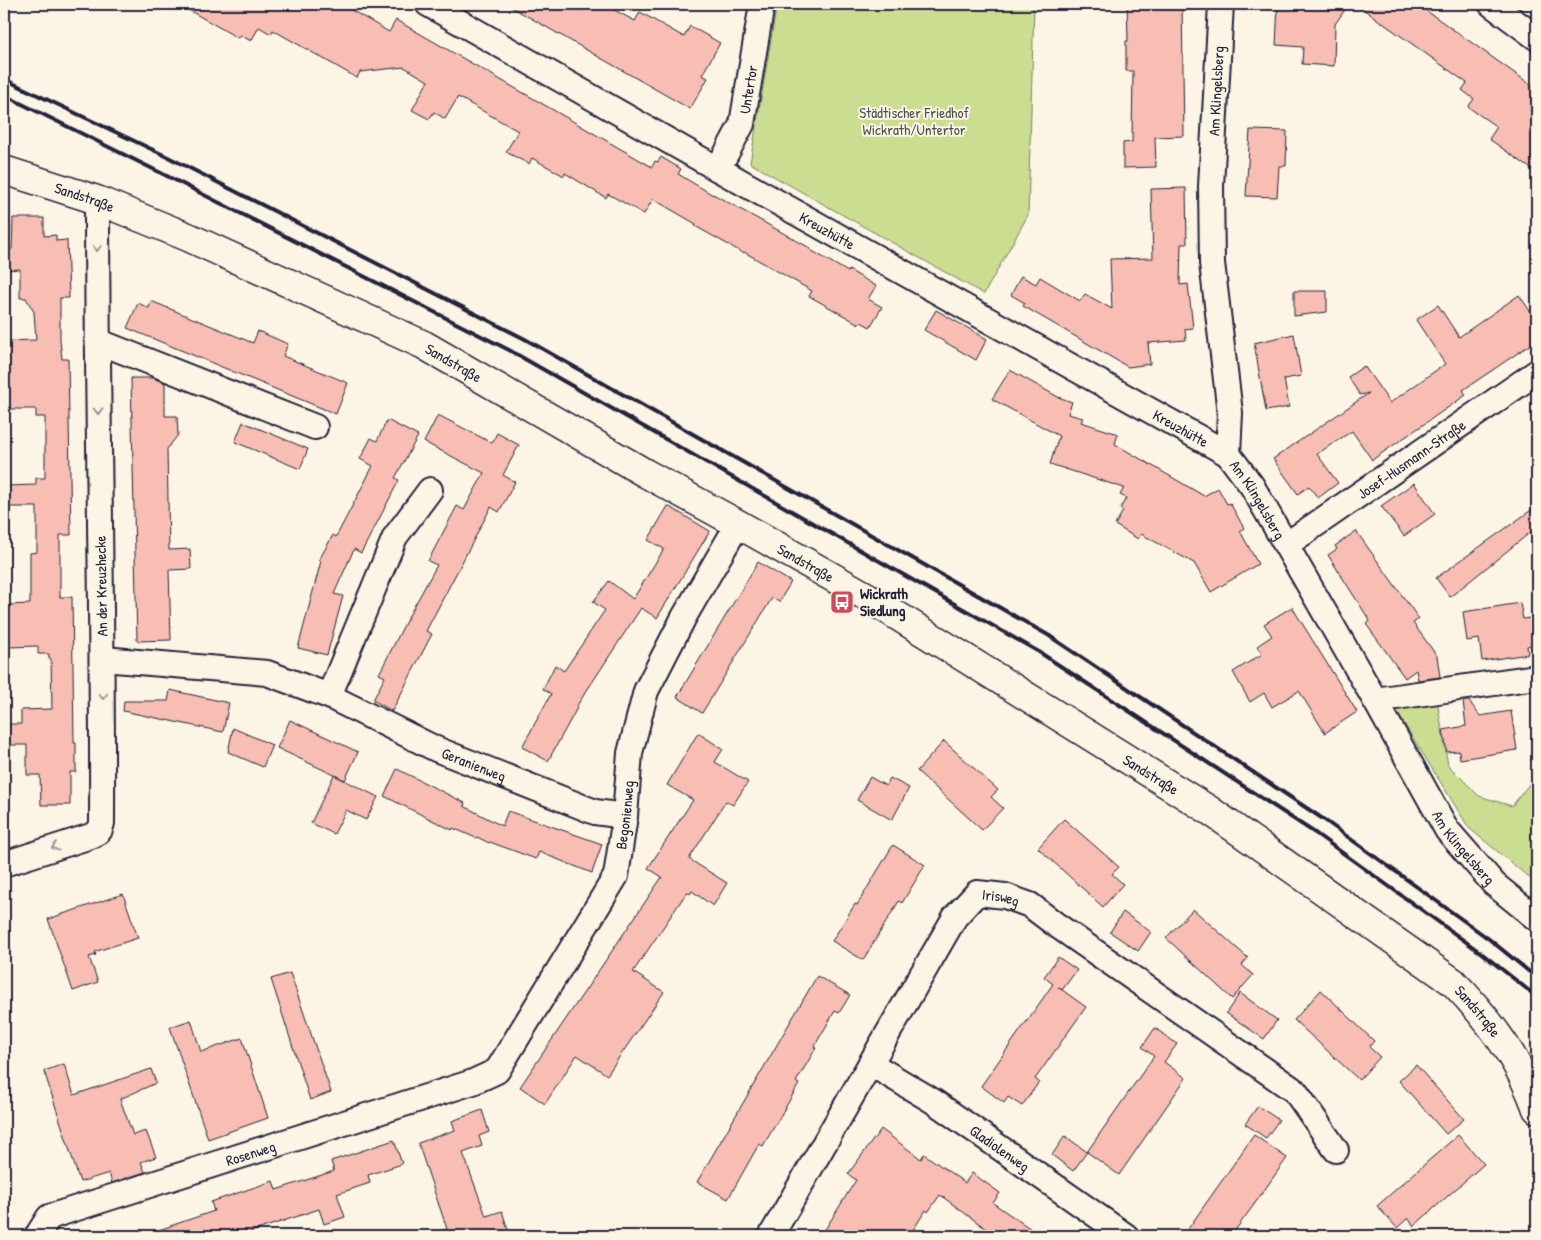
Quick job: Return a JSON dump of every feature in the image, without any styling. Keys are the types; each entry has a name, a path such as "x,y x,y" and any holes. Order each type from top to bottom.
{"main road":[{"name":"Sandstraße","path":"4,170 97,200 188,237 424,345 645,473 864,595 1209,810 1453,982 1496,1030 1533,1097 1537,1109"}],"street":[{"name":"Kreuzhütte","path":"428,4 718,169 1228,454"},
{"name":"Untertor","path":"718,169 742,124 762,4"},
{"name":"Am Klingelsberg","path":"1221,4 1211,186 1212,263 1230,413 1228,454 1252,486 1447,830 1494,884 1537,919"},
{"path":"1491,4 1537,38"},
{"name":"An der Kreuzhecke","path":"4,864 94,834 100,830 102,823 103,659 97,341 97,200"},
{"path":"97,341 315,427"},
{"name":"Josef-Husmann-Straße","path":"1286,545 1537,372"},
{"path":"329,696 395,537 430,490"},
{"name":"Begonienweg","path":"473,1082 498,1071 616,876 625,816 630,753 646,691 684,617 738,524"},
{"name":"Geranienweg","path":"103,659 267,673 329,696 436,750 595,812 625,816"},
{"path":"1375,700 1537,677"},
{"name":"Irisweg","path":"771,1236 955,918 977,893 1005,896 1030,905 1295,1091 1336,1150"},
{"name":"Gladiolenweg","path":"871,1064 933,1101 1126,1236"},
{"name":"Rosenweg","path":"37,1236 49,1217 473,1082"}],"green space":[{"name":"Städtischer Friedhof Wickrath/Untertor","path":"777,4 1034,4 1028,215 984,294 750,163"},
{"path":"1437,700 1448,765 1479,796 1512,806 1537,774 1537,884 1469,828 1395,709"}],"building":[{"path":"178,4 341,4 389,32 396,20 652,167 655,161 658,162 661,157 681,169 678,174 713,195 876,286 868,299 882,307 870,327 861,322 859,324 809,296 812,291 695,226 696,224 653,199 644,214 608,194 606,198 565,173 564,176 532,158 529,164 506,152 518,131 458,97 445,119 434,112 429,119 412,110 428,81 404,67 360,72 357,78 273,30 271,34 259,27 251,41 240,35 238,38"},
{"path":"506,4 603,4 635,21 640,12 684,37 690,26 720,43 702,75 708,78 690,109"},
{"path":"1127,4 1182,4 1184,136 1155,137 1156,167 1123,168 1123,143 1132,142 1133,71 1126,71 1126,41 1128,41"},
{"path":"1278,4 1349,4 1335,24 1334,66 1302,64 1303,47 1276,45"},
{"path":"1356,4 1417,4 1537,89 1537,173 1489,139 1497,127 1468,107 1474,99 1462,90 1467,83"},
{"path":"1250,130 1287,131 1286,166 1279,166 1277,197 1246,196"},
{"path":"1186,188 1187,244 1181,244 1180,285 1188,284 1193,328 1185,329 1186,340 1148,343 1150,364 1128,367 1023,306 1025,303 1011,295 1021,276 1036,284 1040,277 1080,301 1085,294 1112,309 1110,259 1153,258 1151,189"},
{"path":"13,218 44,218 44,236 56,235 56,241 67,240 69,298 60,298 60,340 62,359 68,359 71,535 60,535 60,597 72,597 76,772 70,772 70,805 41,805 40,775 27,775 27,745 8,745 8,724 21,724 21,710 52,709 51,659 49,659 49,654 38,654 38,646 7,647 7,605 30,604 30,553 37,552 37,507 5,507 5,486 36,485 36,478 45,478 45,417 36,417 36,409 4,409 5,341 36,340 34,312 26,298 20,298 20,269 4,270 4,249 12,249"},
{"path":"1294,291 1327,291 1327,312 1294,316"},
{"path":"1519,295 1537,321 1537,340 1463,390 1466,395 1372,460 1352,431 1317,454 1338,483 1318,498 1309,486 1298,494 1273,459 1369,393 1360,395 1348,377 1364,366 1390,403 1445,364 1416,320 1438,305 1459,337"},
{"path":"151,301 253,343 258,331 288,344 283,356 348,383 336,414 127,328 138,303 149,308"},
{"path":"936,310 987,339 976,360 924,330"},
{"path":"1294,334 1301,376 1284,379 1289,407 1266,411 1254,343"},
{"path":"1010,370 1058,397 1072,402 1068,414 1083,418 1081,422 1118,434 1115,444 1204,496 1218,488 1227,504 1230,503 1244,528 1240,531 1258,564 1211,592 1194,563 1141,534 1138,539 1115,525 1123,511 1120,509 1126,498 1120,495 1124,488 1050,464 1059,436 992,399"},
{"path":"131,378 153,378 165,383 165,416 177,416 178,435 167,449 169,550 190,549 191,569 169,570 171,640 137,641"},
{"path":"438,415 492,443 497,433 519,445 503,475 515,482 499,512 491,507 426,631 432,634 392,711 373,700 385,677 379,674 437,565 428,561 457,506 464,510 484,473 424,442"},
{"path":"387,420 418,436 395,478 399,480 377,523 361,553 354,549 334,594 343,596 327,655 298,648 321,561 319,560 333,535 336,537 373,466 360,459 371,438 377,441"},
{"path":"243,422 308,449 300,469 235,442"},
{"path":"1414,483 1435,514 1404,536 1381,506"},
{"path":"668,506 710,531 657,618 641,608 576,707 548,761 522,747 551,694 543,689 555,665 564,671 605,610 593,602 609,581 633,599 664,549 648,540"},
{"path":"1537,506 1537,527 1450,597 1436,578"},
{"path":"1356,531 1419,619 1413,623 1437,656 1440,677 1418,680 1416,670 1405,678 1366,624 1370,621 1328,555 1337,549 1335,546"},
{"path":"758,562 791,582 779,602 772,598 702,713 677,697"},
{"path":"1520,603 1523,619 1537,617 1537,644 1527,646 1528,654 1482,661 1479,639 1467,641 1463,612"},
{"path":"1292,607 1357,712 1325,733 1299,691 1272,707 1264,693 1250,702 1233,672 1262,654 1257,646 1272,636 1264,624"},
{"path":"170,690 229,703 223,732 123,711 124,701 168,701"},
{"path":"1463,701 1469,701 1480,716 1511,711 1517,750 1460,759 1459,751 1447,752 1443,730 1466,726"},
{"path":"290,720 358,752 345,780 277,748"},
{"path":"233,728 272,745 263,767 228,752"},
{"path":"698,733 723,749 715,762 748,782 733,805 726,801 689,859 727,883 713,906 692,891 690,894 687,892 633,972 664,992 607,1075 577,1055 545,1104 520,1087 662,877 648,868 693,800 667,785"},
{"path":"944,741 998,790 991,797 1003,808 982,830 917,771"},
{"path":"397,769 465,803 464,806 502,826 508,811 602,844 592,873 539,852 536,859 453,828 452,830 384,796"},
{"path":"334,775 378,797 366,820 346,810 334,834 311,823"},
{"path":"870,777 886,786 890,778 909,788 892,820 857,800"},
{"path":"1064,819 1119,867 1112,874 1123,884 1103,907 1038,848"},
{"path":"893,845 925,865 902,903 899,901 863,960 832,941 855,904 857,905"},
{"path":"123,894 138,938 95,952 96,955 89,957 98,982 73,991 48,919"},
{"path":"1193,909 1248,958 1242,965 1253,975 1232,999 1166,938"},
{"path":"1123,912 1151,932 1138,951 1110,932"},
{"path":"1058,957 1077,970 1062,990 1086,1007 1035,1079 1039,1082 1022,1106 1008,1097 1004,1103 981,1086 1053,984 1044,977"},
{"path":"290,973 331,1092 310,1100 271,979"},
{"path":"817,976 850,995 839,1013 835,1011 796,1082 799,1084 763,1146 759,1144 728,1199 697,1182"},
{"path":"1321,990 1374,1041 1369,1047 1380,1057 1359,1080 1294,1020"},
{"path":"1240,993 1277,1020 1264,1039 1226,1013"},
{"path":"191,1020 201,1052 242,1038 268,1118 208,1139 170,1027"},
{"path":"1155,1028 1177,1044 1164,1062 1186,1078 1119,1175 1087,1152 1154,1056 1142,1047"},
{"path":"64,1064 74,1095 151,1069 156,1083 120,1099 133,1135 146,1131 156,1157 141,1162 145,1172 112,1183 109,1173 80,1182 44,1071"},
{"path":"1416,1065 1464,1119 1446,1134 1399,1081"},
{"path":"1258,1106 1279,1120 1266,1138 1245,1124"},
{"path":"482,1110 489,1132 479,1136 482,1146 463,1153 486,1216 502,1211 510,1236 438,1236 437,1232 447,1229 418,1143 455,1130 452,1121"},
{"path":"881,1129 921,1159 924,1154 965,1183 972,1173 1000,1193 993,1203 1041,1236 996,1236 940,1195 928,1212 926,1210 909,1236 821,1236 856,1180 848,1174"},
{"path":"1254,1135 1287,1158 1231,1236 1183,1236"},
{"path":"1458,1135 1484,1164 1414,1226 1408,1218 1397,1228 1377,1206"},
{"path":"1065,1136 1087,1152 1073,1171 1052,1155"},
{"path":"394,1140 402,1164 368,1175 370,1183 337,1194 345,1217 324,1224 319,1209 239,1236 150,1236 150,1233 214,1211 211,1202 273,1181 276,1190 334,1171 331,1161"}],"railway":[{"path":"4,79 168,157 525,339 1048,635 1323,819 1489,939 1537,978"},
{"path":"4,95 509,350 1039,652 1315,833 1480,952 1537,997"}],"place":[{"name":"Wickrath Siedlung","path":"842,602"}]}
